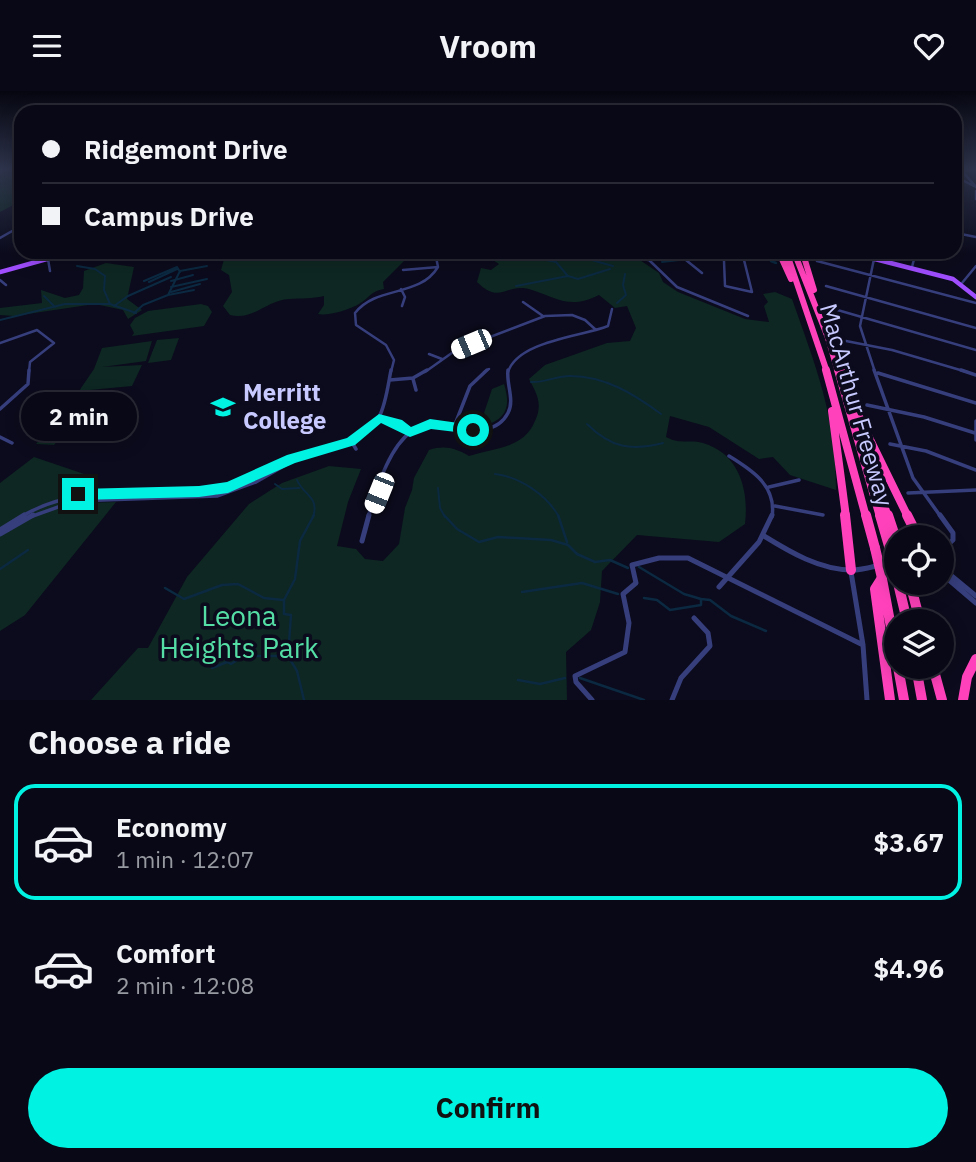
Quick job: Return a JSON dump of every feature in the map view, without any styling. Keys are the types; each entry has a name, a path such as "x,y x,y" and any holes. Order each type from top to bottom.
{"highway":[{"path":"782,259 813,323"},
{"name":"MacArthur Freeway","path":"789,259 813,323 875,548 887,609"},
{"name":"MacArthur Freeway","path":"797,259 828,338 870,481 881,496 888,525"},
{"path":"805,259 815,294 813,301"},
{"path":"828,338 860,419 913,525"},
{"path":"833,400 850,570"},
{"path":"881,582 876,589 890,700"},
{"path":"963,700 967,677 976,659"},
{"path":"900,679 904,700"},
{"path":"918,679 922,700"},
{"path":"936,679 942,700"}],"main road":[{"path":"0,270 38,259"},
{"path":"0,270 48,259"},
{"path":"874,259 912,267 962,283 976,297"}],"street":[{"path":"48,259 50,271"},
{"path":"0,532 37,513 75,501 217,496 256,482 302,456 351,441 368,430 379,418 394,360 386,345 360,329 355,318 357,309 367,299 425,283 438,267 436,259"},
{"path":"652,259 677,288 748,316"},
{"path":"684,259 702,273"},
{"path":"723,259 725,286 752,292 744,259"},
{"path":"874,259 860,326 913,478 947,525"},
{"path":"912,267 914,259"},
{"path":"817,261 976,303"},
{"path":"962,283 976,266"},
{"path":"403,269 438,267"},
{"path":"0,280 6,285"},
{"path":"826,286 976,328"},
{"path":"401,289 405,297 402,306"},
{"path":"523,302 543,316"},
{"path":"362,541 394,453 410,433 430,424 473,430 490,428 508,416 513,403 507,373 519,356 596,330 610,322 612,309"},
{"path":"834,309 976,350"},
{"path":"390,380 413,379 433,368 442,359 513,325 543,316 575,316 585,320 596,330"},
{"path":"0,343 37,330 54,343 30,362 28,384 0,409"},
{"path":"846,341 892,349 976,375"},
{"path":"429,353 442,359"},
{"path":"454,427 471,383 479,374 489,369"},
{"path":"876,372 976,403"},
{"path":"413,379 416,390"},
{"path":"867,405 924,417 975,433"},
{"path":"379,418 397,424 410,433"},
{"path":"976,421 976,440"},
{"path":"0,437 12,443"},
{"path":"351,441 356,449"},
{"path":"890,444 926,451 976,470"},
{"path":"719,586 725,576 764,536 775,506 769,487 754,470 729,456"},
{"path":"769,487 799,480"},
{"path":"908,493 976,490"},
{"path":"775,506 823,515"},
{"path":"764,536 807,559 850,570 884,564"},
{"path":"592,700 576,683 575,676 625,652 629,610 623,594 636,583 633,563 680,556 863,645"},
{"path":"850,570 863,645 867,700"},
{"path":"954,578 976,596"},
{"path":"954,584 976,603"},
{"path":"672,700 671,695 680,680 710,646 708,633 694,618"}],"green space":[{"path":"0,197 14,197 14,205 0,212"},
{"path":"224,259 406,259 383,282 384,289 350,308 322,314 318,314 324,305 324,296 281,300 253,313 230,315 223,306 232,292 229,275 221,270"},
{"name":"Leona Heights Park","path":"491,259 638,259 659,273 663,282 678,292 745,319 769,322 764,306 768,302 763,294 775,292 792,299 823,392 832,439 836,490 790,475 773,457 759,459 709,427 670,416 666,437 716,448 734,465 743,487 745,524 719,542 637,535 602,571 600,602 591,630 566,652 567,700 91,700 138,648 148,648 187,577 249,504 282,483 329,466 361,469 348,502 337,546 356,549 365,559 383,561 399,544 405,508 414,478 429,450 450,448 469,456 516,442 530,430 539,409 537,394 529,379 545,365 607,343 630,341 636,328 627,306 615,308 599,295 571,302 529,289 492,292 477,282 481,268 491,270 499,264"},
{"path":"106,263 134,267 127,299 142,310 128,319 123,310 95,304 14,316 0,315 0,308 42,303 41,290 65,298 79,295 83,288 84,271"},
{"path":"201,304 208,306 212,312 204,326 132,336 134,333 130,325 135,318 148,311"},
{"path":"179,338 171,360 148,363 157,340"},
{"path":"152,341 146,361 102,367 142,365 132,386 79,391 94,369 102,348"},
{"path":"504,384 507,399 505,411 498,420 484,426 481,422 492,389"},
{"path":"73,402 90,403 54,445 36,444"},
{"path":"34,457 93,477 85,503 116,502 25,615 0,631 0,483"}],"waterway":[{"path":"541,259 556,262 567,275"},
{"path":"588,259 613,266"},
{"path":"662,262 679,260"},
{"path":"771,261 776,263"},
{"path":"77,266 95,269 105,276 104,290 110,304"},
{"path":"180,272 207,266"},
{"path":"144,281 177,267 180,272"},
{"path":"149,282 177,269"},
{"path":"516,286 568,276 578,279 610,269"},
{"path":"176,280 180,272"},
{"path":"617,303 626,295 623,285 625,274"},
{"path":"176,280 193,275"},
{"path":"115,306 128,296 171,277"},
{"path":"172,287 207,279"},
{"path":"171,281 176,280"},
{"path":"172,287 176,280"},
{"path":"171,292 200,284"},
{"path":"168,295 172,287"},
{"path":"168,295 194,290"},
{"path":"135,313 143,305 168,295"},
{"path":"44,296 55,307"},
{"path":"55,307 110,304"},
{"path":"110,304 115,306"},
{"path":"115,306 135,313"},
{"path":"0,320 55,307"},
{"path":"531,382 570,376 595,379 630,393 661,414"},
{"path":"587,424 613,443 631,447 663,443"},
{"path":"495,474 532,488 558,516"},
{"path":"297,480 313,500 313,517"},
{"path":"275,484 282,489 299,488"},
{"path":"438,488 440,508 445,517"},
{"path":"444,515 457,529 479,542 498,537 551,540 568,545 577,554 595,562 610,560 628,568"},
{"path":"558,516 567,542"},
{"path":"304,700 297,671 288,656 291,615 284,614 284,600 295,579 300,541 313,517"},
{"path":"0,569 28,550"},
{"path":"639,567 684,594 701,599"},
{"path":"522,592 582,583 618,594"},
{"path":"165,588 184,599 222,585 238,584 264,598 283,600"},
{"path":"644,598 657,600 670,610 701,605 701,599"},
{"path":"701,599 710,600 731,616 766,631"},
{"path":"223,646 240,655"},
{"path":"212,668 227,662 231,664 249,653 257,656 287,656"},
{"path":"518,680 540,684 565,678"},
{"path":"580,678 644,700"}],"place":[{"name":"Merritt College","path":"223,407"}],"route":[{"path":"78,494 218,490 250,479 291,459 351,441 368,430 379,418 391,421 410,433 430,424 473,430"}]}
